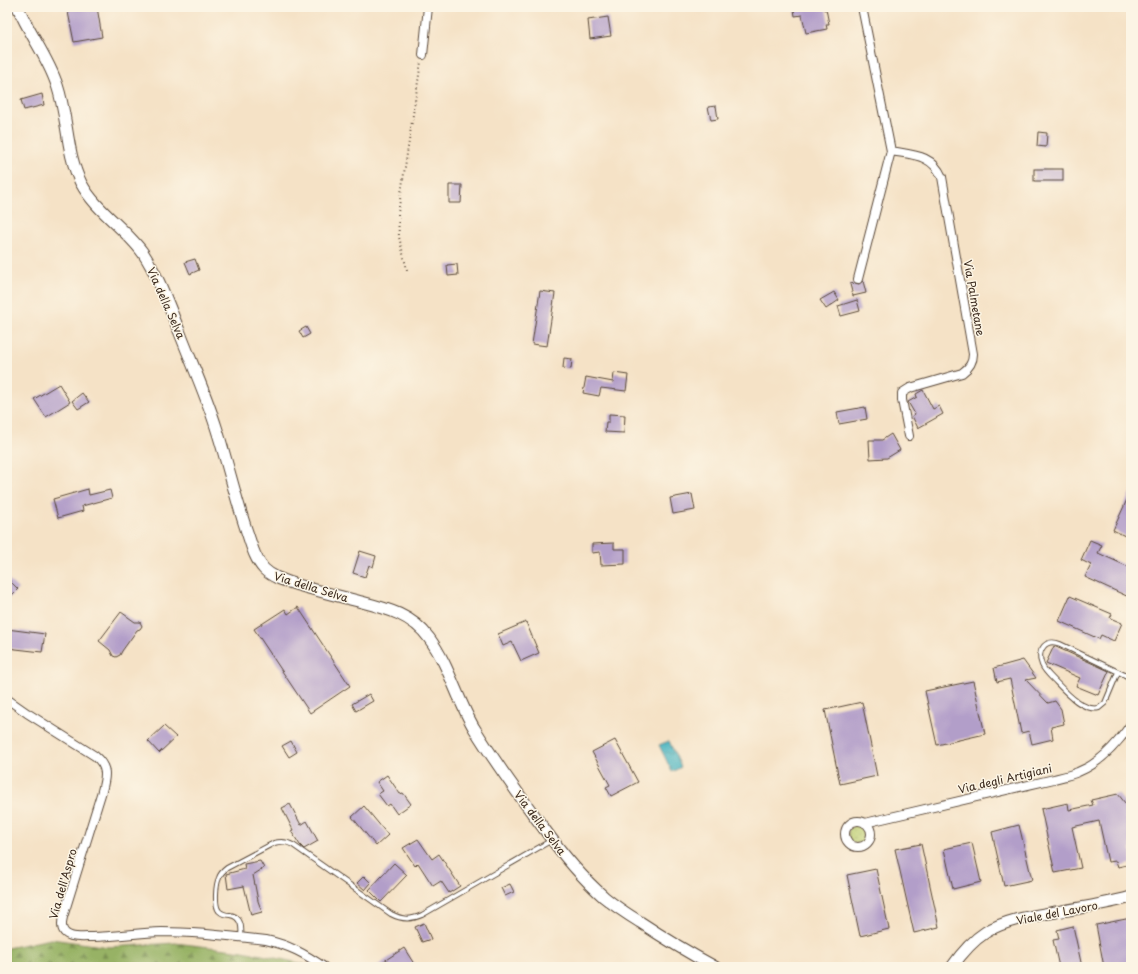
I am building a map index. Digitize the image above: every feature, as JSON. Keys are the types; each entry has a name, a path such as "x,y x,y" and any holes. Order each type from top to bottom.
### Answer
{"street":[{"name":"Via della Selva","path":"18,7 27,28 46,59 57,85 64,109 73,159 82,185 97,205 136,244 149,264 159,284 214,420 242,518 254,552 260,564 269,573 280,579 395,612 409,619 419,627 429,638 443,662 474,727 512,786 552,840 579,872 609,901 672,943 715,967"},
{"path":"422,55 428,7"},
{"path":"858,279 891,151 862,7"},
{"name":"Via Palmetane","path":"891,151 925,158 931,162 942,177 973,354 971,364 962,372 910,388 902,393 909,436"},
{"name":"Via dell'Aspro","path":"7,699 26,713 95,756 105,769 106,777 63,917 63,931 70,936 78,937 165,932 266,940 286,945 304,954 324,967"},
{"name":"Via degli Artigiani","path":"864,823 1047,781 1079,772 1091,766 1106,754 1131,724"},
{"name":"Viale del Lavoro","path":"952,967 972,943 994,928 1033,916 1131,897"}],"lane":[{"path":"1118,672 1107,699 1102,706 1095,709 1090,708 1082,705 1069,695 1046,671 1042,664 1040,654 1043,647 1049,642 1057,643 1131,678"},
{"path":"241,937 242,929 239,921 234,916 224,914 217,907 216,901 219,878 223,871 227,868 274,844 286,842 293,845 391,914 406,919 415,918 422,915 552,840"}],"path":[{"path":"407,270 399,237 398,213 422,55"}],"green space":[{"path":"858,824 865,827 868,834 865,841 858,844 851,841 848,834 851,827"},
{"path":"51,939 109,947 175,943 243,951 304,964 308,967 7,967 7,948"}],"water":[{"path":"669,741 681,767 672,772 659,745"}],"building":[{"path":"67,7 97,7 102,37 74,42"},
{"path":"801,7 824,7 824,10 826,9 829,24 826,24 827,29 806,33 802,15 795,16 794,9"},
{"path":"608,17 611,36 590,39 588,20"},
{"path":"42,94 44,105 24,110 21,100"},
{"path":"716,106 718,119 711,120 708,107"},
{"path":"1038,132 1047,133 1046,147 1037,146"},
{"path":"1034,169 1063,169 1063,181 1034,181"},
{"path":"449,185 462,185 461,203 449,203"},
{"path":"195,259 199,270 190,274 185,262"},
{"path":"457,264 458,275 448,276 447,265"},
{"path":"863,281 866,293 853,296 850,284 859,284"},
{"path":"540,291 555,293 547,346 532,344"},
{"path":"834,292 839,300 826,309 820,300"},
{"path":"857,300 860,311 841,316 838,306"},
{"path":"306,327 310,334 303,338 299,331"},
{"path":"564,358 572,359 571,369 563,368"},
{"path":"614,373 628,375 626,391 601,388 599,396 583,393 586,377 613,382"},
{"path":"59,384 70,402 46,417 34,399"},
{"path":"923,390 933,409 939,406 943,414 918,428 912,416 915,414 908,402 917,397 916,394"},
{"path":"82,393 89,402 78,409 72,401"},
{"path":"865,407 867,419 839,424 837,412"},
{"path":"609,414 625,415 624,433 605,432 606,422 609,422"},
{"path":"891,434 900,450 887,458 870,459 869,440 882,440"},
{"path":"88,489 89,495 110,490 112,498 82,506 83,511 58,518 53,499"},
{"path":"1131,491 1131,539 1113,530"},
{"path":"692,494 695,510 673,514 670,498"},
{"path":"1090,540 1102,545 1098,553 1131,568 1131,598 1085,577 1091,565 1081,560"},
{"path":"614,543 614,549 625,549 625,564 601,565 600,552 592,553 592,544"},
{"path":"360,551 376,556 373,567 369,565 365,577 353,573"},
{"path":"7,578 18,589 7,600"},
{"path":"1070,596 1112,614 1110,618 1122,623 1114,641 1101,635 1099,639 1059,621"},
{"path":"298,607 350,686 310,713 254,629 285,609 288,614"},
{"path":"121,612 135,622 140,622 142,626 137,630 120,655 116,657 113,656 110,650 99,641"},
{"path":"526,622 539,653 521,661 512,642 503,646 498,634"},
{"path":"7,629 45,634 42,652 7,648"},
{"path":"1054,646 1109,671 1098,695 1076,686 1080,678 1046,663"},
{"path":"1023,660 1036,678 1026,680 1048,703 1055,701 1061,709 1064,724 1051,727 1053,739 1032,744 1029,731 1021,733 1010,679 997,682 994,668"},
{"path":"973,681 985,734 937,745 925,691"},
{"path":"369,694 373,701 356,711 352,704"},
{"path":"862,702 877,776 840,784 825,710"},
{"path":"164,726 176,737 159,753 148,741"},
{"path":"615,740 638,782 611,796 606,787 610,785 592,752"},
{"path":"291,741 297,752 289,757 282,746"},
{"path":"387,775 400,794 403,793 411,804 397,814 390,804 387,806 378,794 383,791 377,782"},
{"path":"1118,794 1129,808 1131,815 1131,864 1118,867 1116,861 1108,862 1099,821 1072,827 1081,868 1055,873 1041,809 1068,803 1069,810 1093,805 1091,800"},
{"path":"290,804 301,825 307,821 318,841 304,849 291,831 293,830 282,808"},
{"path":"364,806 388,835 376,846 352,817"},
{"path":"1019,825 1032,880 1004,886 992,832"},
{"path":"418,839 432,859 439,854 460,886 449,893 441,881 433,886 418,863 415,866 403,848"},
{"path":"972,843 981,882 953,889 944,849"},
{"path":"921,844 939,927 914,933 895,849"},
{"path":"260,861 264,868 253,875 258,901 262,912 251,915 244,886 228,889 226,874 245,869 244,864"},
{"path":"394,863 407,875 381,902 369,890"},
{"path":"876,869 889,929 860,936 847,875"},
{"path":"364,876 371,883 365,890 357,883"},
{"path":"510,884 514,892 505,896 501,888"},
{"path":"1131,918 1131,967 1104,967 1096,925"},
{"path":"424,923 431,939 422,942 415,927"},
{"path":"1073,926 1082,967 1059,967 1053,940 1059,939 1057,930"},
{"path":"404,948 416,967 375,967"}]}
